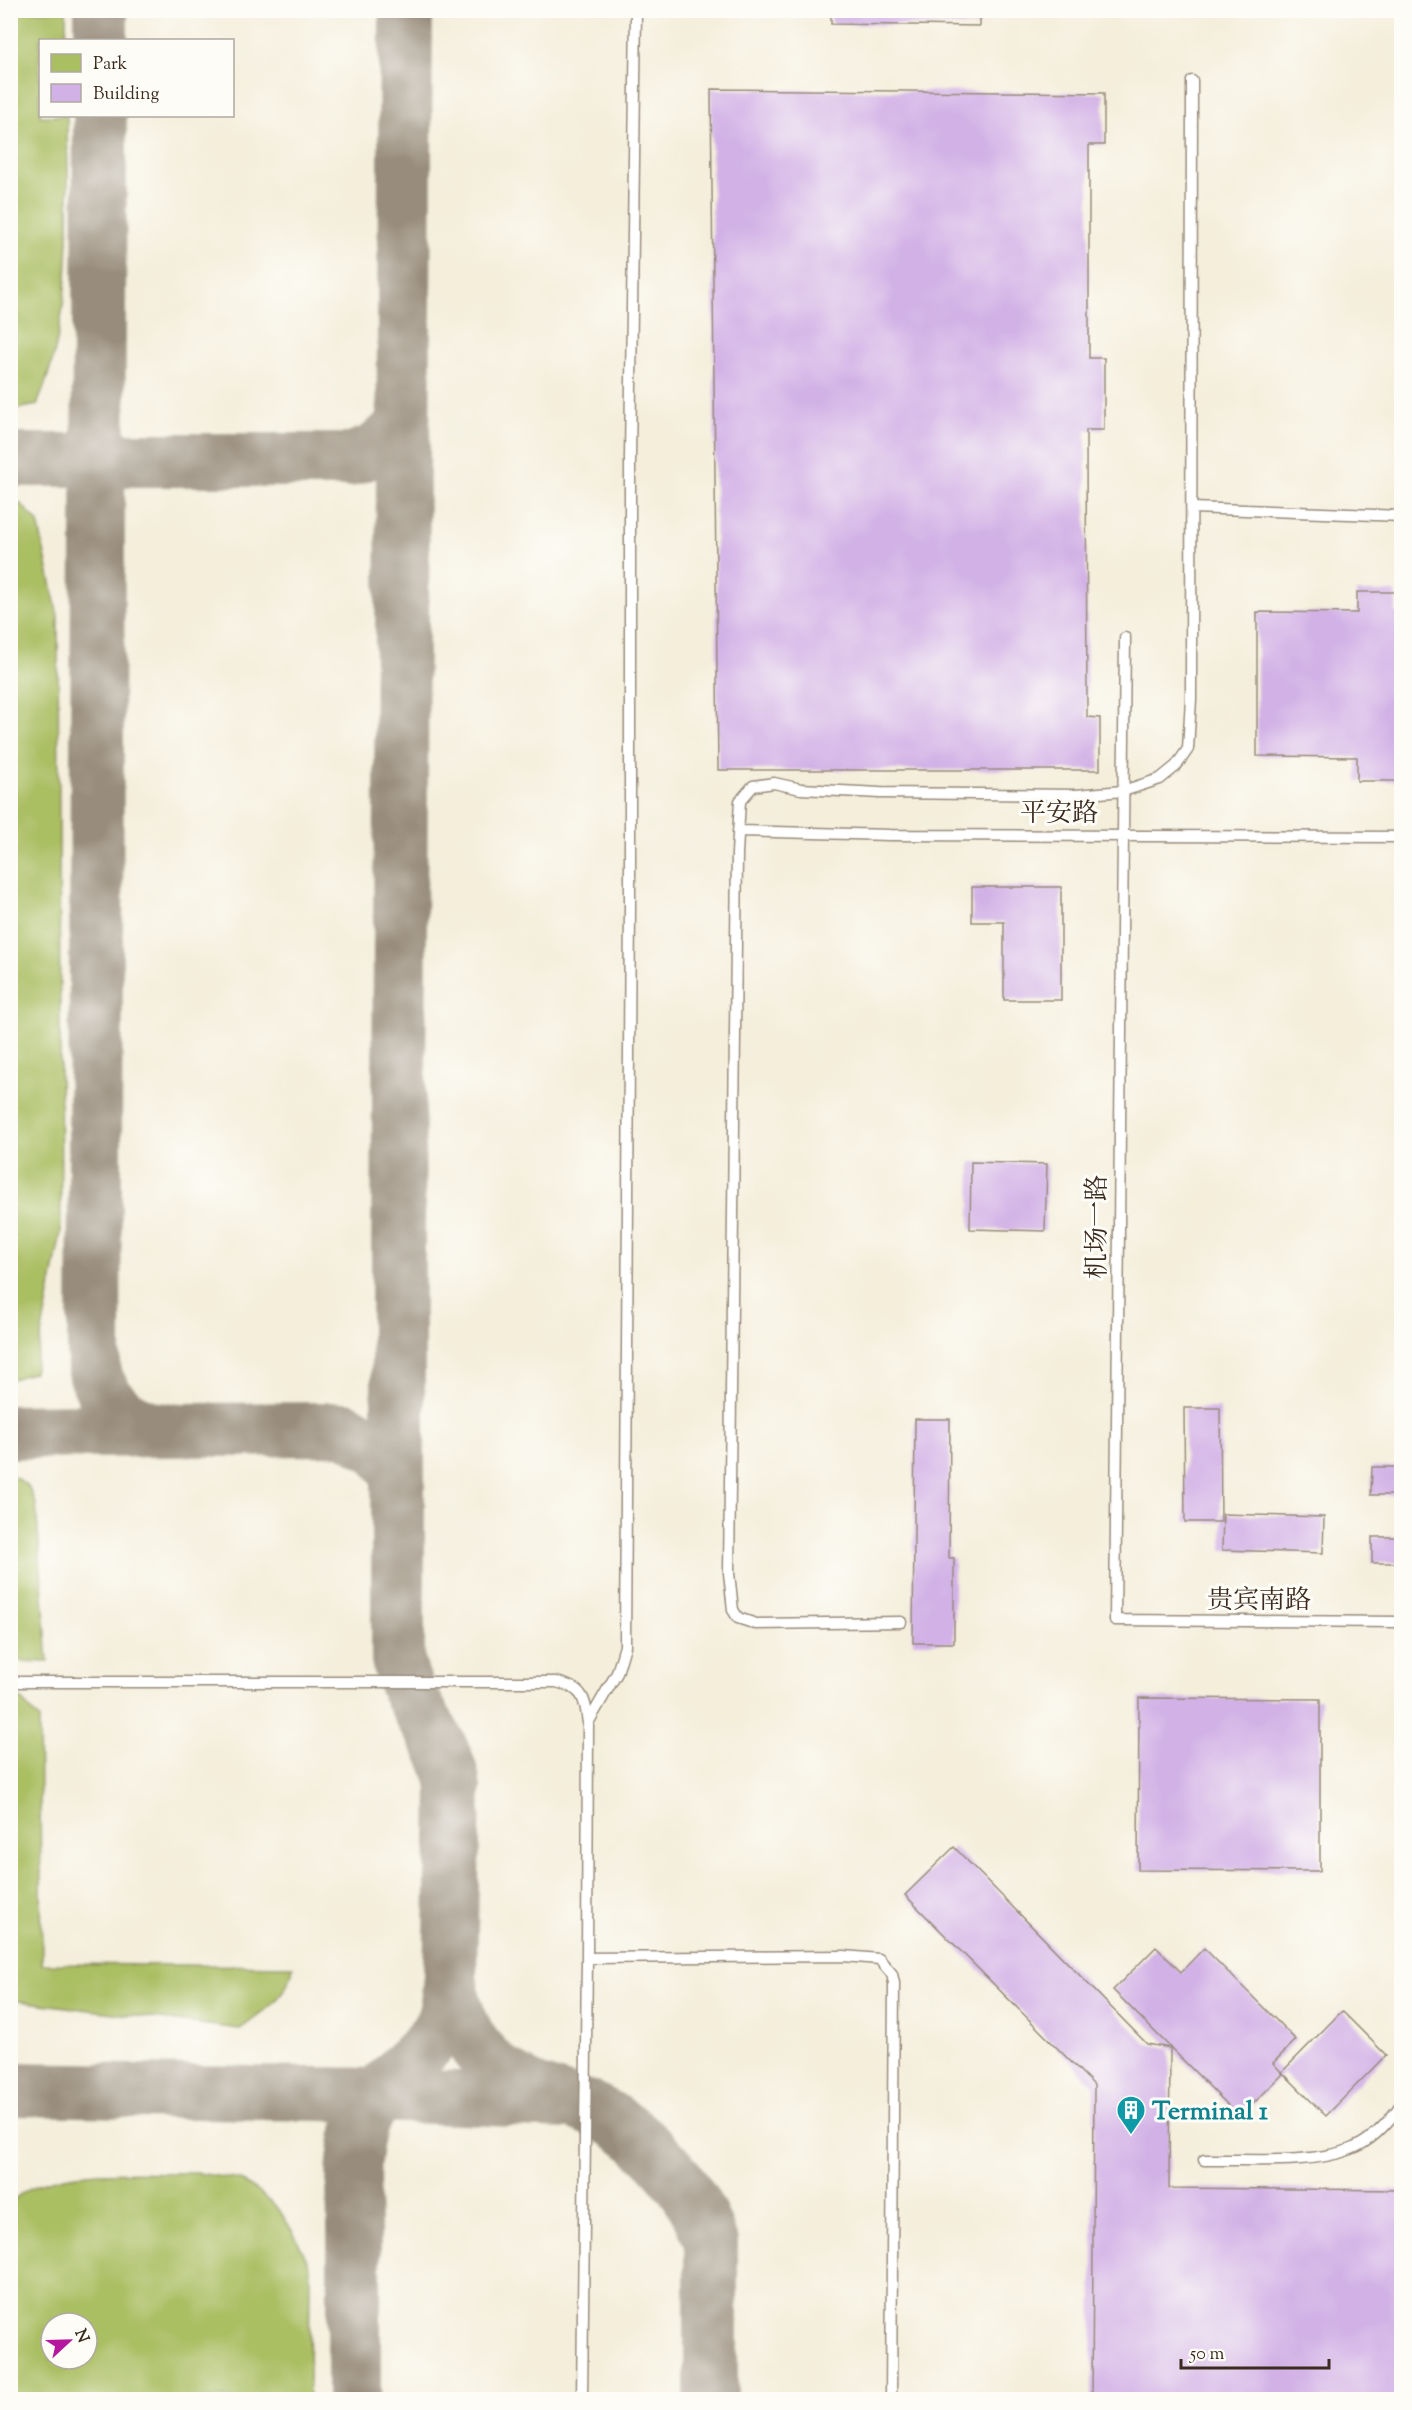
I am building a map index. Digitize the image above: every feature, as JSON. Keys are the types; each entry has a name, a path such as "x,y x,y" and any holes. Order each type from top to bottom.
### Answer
{"lane":[{"path":"588,1723 617,1673 625,1646 630,916 630,459 636,10"},
{"path":"901,1622 756,1624 743,1621 733,1610 729,1573 737,853 740,801 747,790 759,784 880,793 1076,795 1123,791 1160,779 1176,766 1188,749 1191,699 1192,81"},
{"path":"1192,508 1401,516"},
{"name":"机场一路","path":"1115,1620 1121,834 1125,638"},
{"name":"平安路","path":"738,831 890,835 1121,834 1401,837"},
{"name":"贵宾南路","path":"1115,1620 1401,1622"},
{"path":"10,1682 556,1682 571,1685 580,1691 586,1705 588,1723 582,2400"},
{"path":"587,1958 867,1956 879,1959 887,1966 894,1983 891,2400"},
{"path":"1204,2160 1293,2158 1343,2152 1359,2145 1375,2133 1401,2103"}],"green space":[{"path":"10,11 66,11 66,39 39,39 39,117 67,117 68,226 64,299 50,370 37,405 11,410"},
{"path":"10,504 21,504 38,522 58,616 61,1233 34,1372 10,1380"},
{"path":"10,1474 28,1486 36,1504 48,1662 11,1661"},
{"path":"11,1693 16,1694 39,1719 42,1964 293,1966 287,1986 266,2010 240,2029 11,2000"},
{"path":"98,2173 198,2173 240,2180 263,2195 280,2211 296,2237 310,2267 309,2399 11,2399 11,2203 27,2190 48,2181"}],"building":[{"path":"831,10 980,10 980,26 831,24"},
{"path":"711,89 1104,93 1104,145 1089,145 1089,358 1104,358 1104,430 1086,430 1087,717 1100,718 1100,770 718,770"},
{"path":"1357,592 1396,592 1396,613 1402,613 1402,781 1357,781 1357,757 1257,756 1257,612 1357,613"},
{"path":"972,887 1061,887 1061,1000 1004,1000 1004,922 972,922"},
{"path":"971,1162 1047,1164 1045,1231 970,1229"},
{"path":"1184,1408 1220,1408 1221,1522 1185,1522"},
{"path":"915,1419 950,1419 949,1558 954,1558 954,1643 913,1643"},
{"path":"1372,1467 1402,1467 1402,1495 1371,1495"},
{"path":"1223,1514 1324,1517 1323,1553 1222,1550"},
{"path":"1372,1537 1402,1537 1402,1563 1372,1563"},
{"path":"1139,1698 1320,1699 1320,1871 1138,1870"},
{"name":"Terminal 1","path":"954,1847 1147,2044 1170,2048 1169,2188 1402,2190 1402,2400 1092,2400 1094,2085 905,1895"},
{"path":"1156,1947 1181,1972 1204,1948 1296,2040 1273,2063 1283,2074 1240,2117 1113,1990"},
{"path":"1342,2011 1386,2055 1326,2116 1282,2072"}],"taxiway":[{"path":"101,10 101,39"},
{"path":"354,2400 353,2175 356,2147 363,2121 371,2106 391,2080 425,2047 442,2022 448,2000 450,1977 454,1789 444,1755 409,1693 398,1659 398,1246 406,10"},
{"path":"100,117 94,1369 98,1381 111,1402 119,1411 140,1424 165,1430 345,1429 377,1448 397,1471"},
{"path":"10,460 349,460 376,450 402,427"},
{"path":"10,1432 159,1430"},
{"path":"450,1977 459,2018 478,2050 491,2064 524,2085 544,2094 590,2108 615,2121 650,2149 681,2184 693,2203 704,2223 711,2243 711,2400"},
{"path":"10,2089 376,2095 570,2102"}],"place":[{"name":"Terminal 1","path":"1131,2136"}]}
